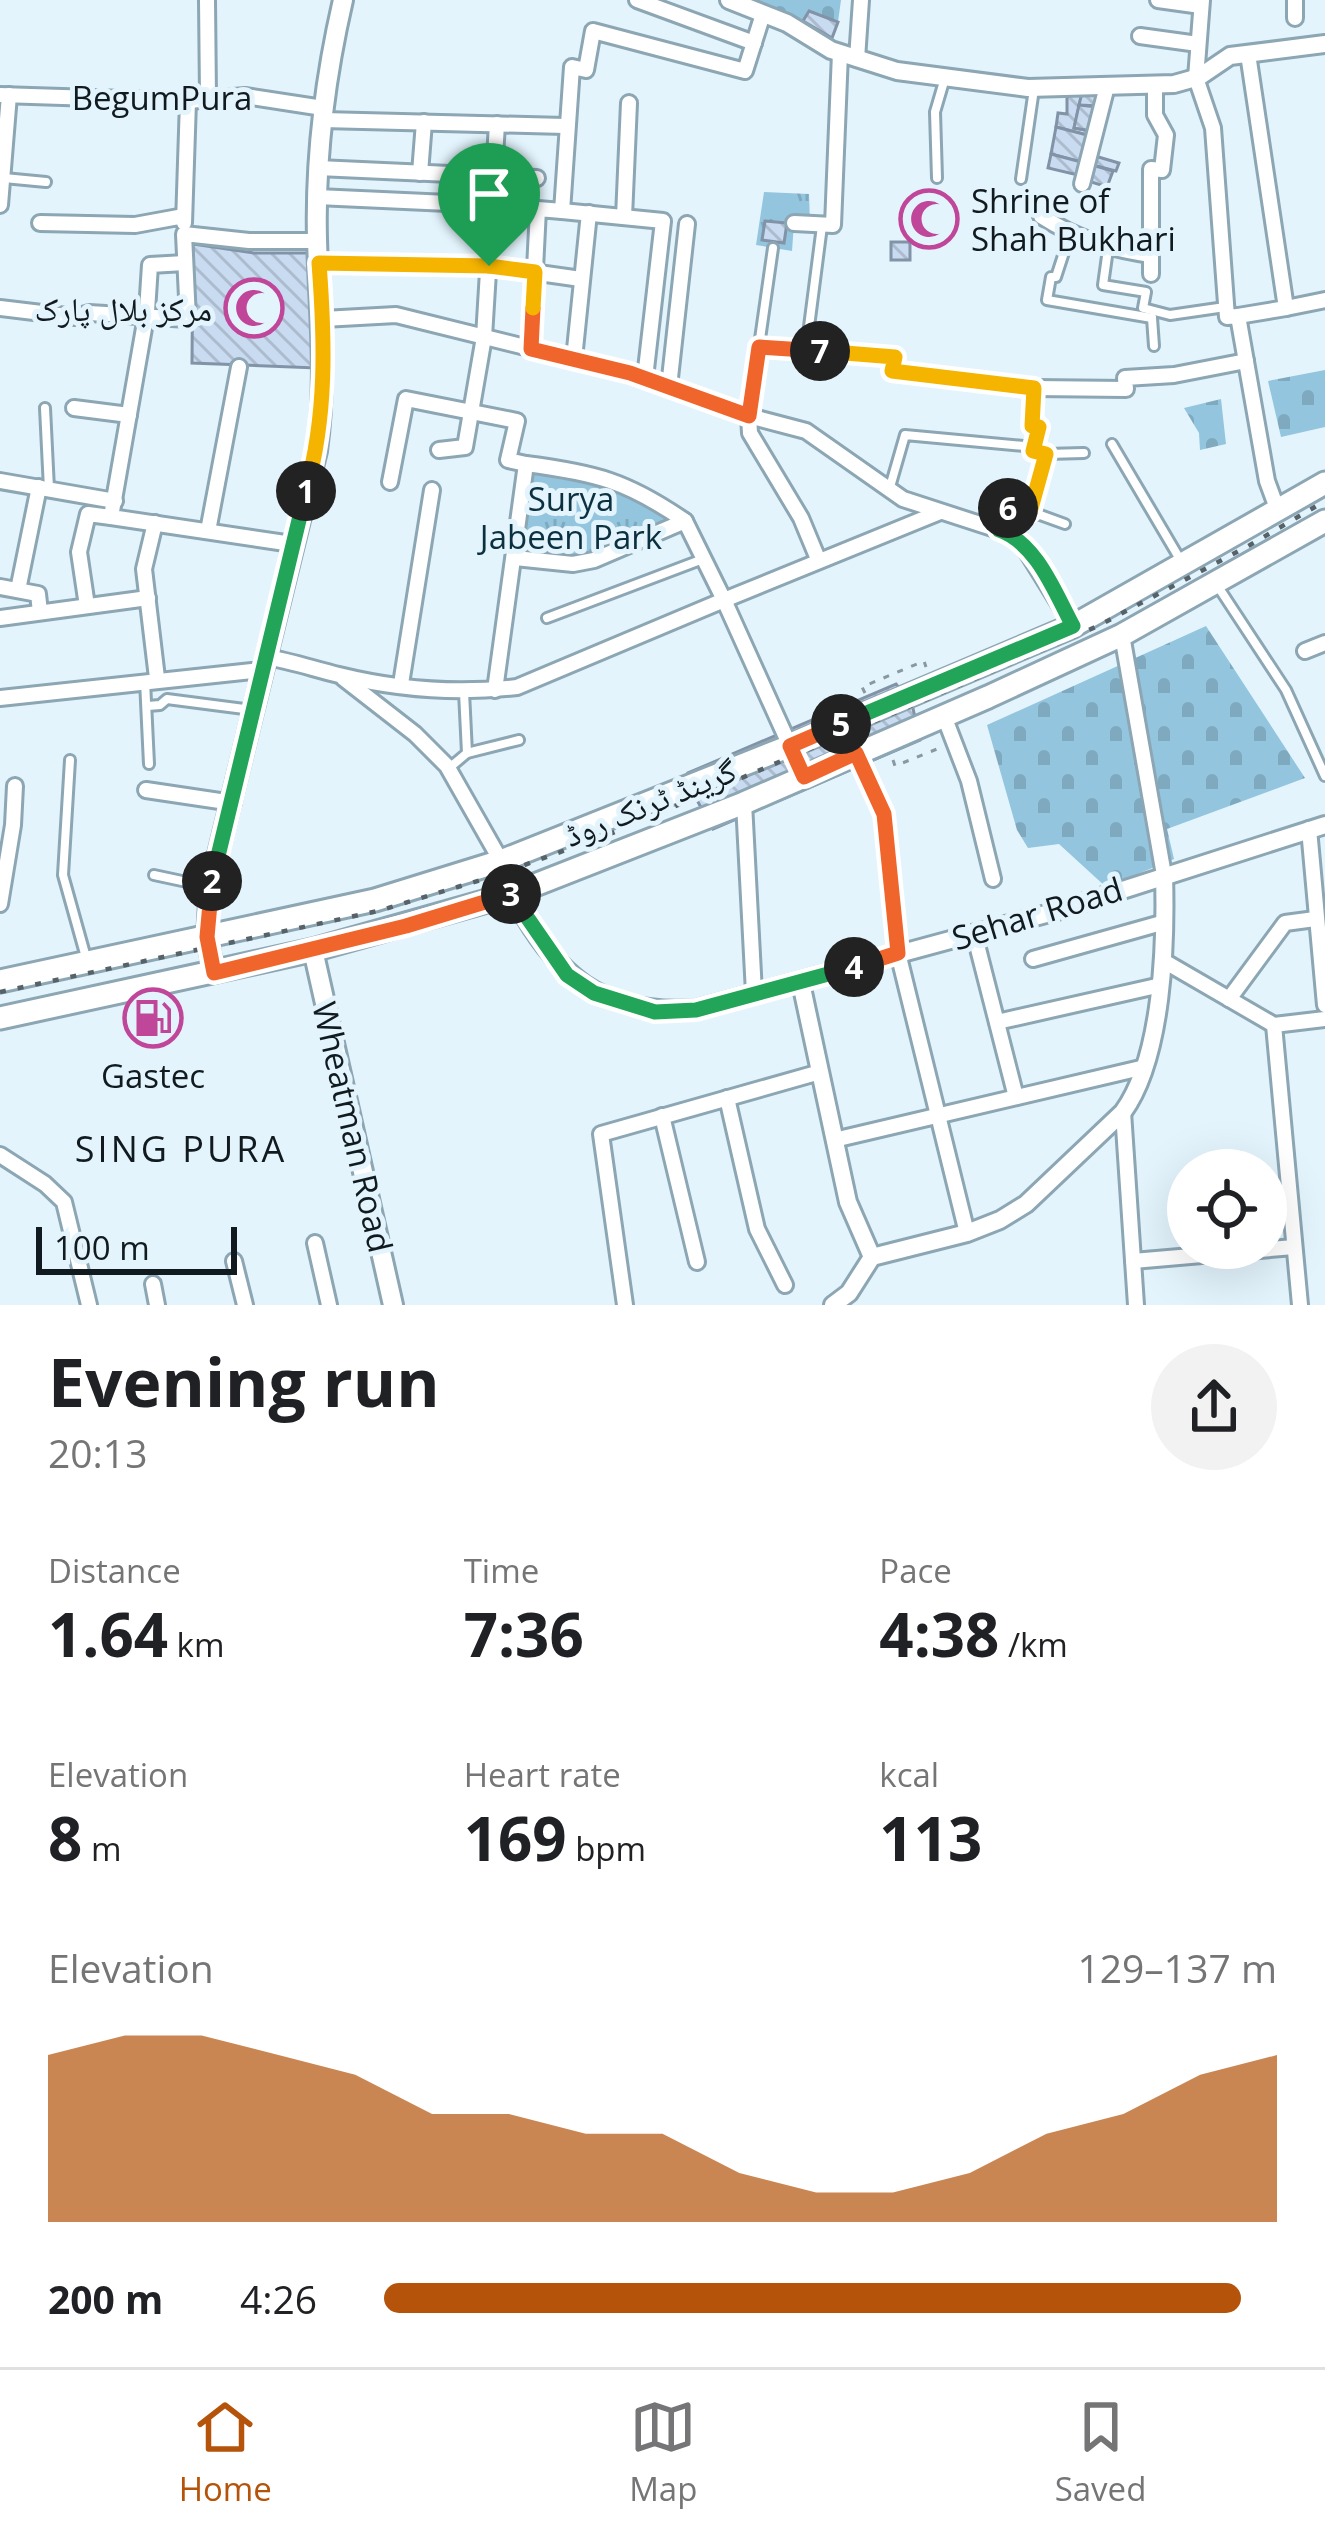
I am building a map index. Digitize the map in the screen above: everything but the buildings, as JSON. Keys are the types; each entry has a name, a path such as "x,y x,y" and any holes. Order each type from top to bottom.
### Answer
{"main road":[{"path":"214,973 207,937 210,887 317,451 323,319 318,168 343,0"},
{"name":"گرینڈ ٹرنک روڈ","path":"0,981 375,900 501,861 1073,626 1325,483"},
{"name":"گرینڈ ٹرنک روڈ","path":"0,1018 313,950 512,894 744,803 1122,635 1325,521"},
{"name":"Wheatman Road","path":"313,950 393,1305"}],"street":[{"path":"207,0 208,97"},
{"path":"637,0 754,43"},
{"path":"729,0 849,56 897,71 1034,88 1155,85 1196,78 1230,56 1325,44"},
{"path":"794,223 833,225 849,56 861,0"},
{"path":"1158,0 1201,3 1196,78 1213,128 1232,312 1246,361 1267,481 1278,511"},
{"path":"1294,0 1295,18"},
{"path":"562,212 572,67 586,70 593,31 745,71 763,14"},
{"path":"1140,36 1198,44"},
{"path":"1248,54 1286,308"},
{"path":"1151,274 1151,169 1162,170 1166,135 1155,116 1155,85"},
{"path":"1082,184 1107,86"},
{"path":"0,205 4,95"},
{"name":"BegumPura","path":"4,95 188,101 271,97 323,114 565,126"},
{"path":"0,308 75,317 89,313 188,320 184,216 188,101"},
{"path":"624,217 629,103"},
{"path":"421,173 424,122"},
{"path":"439,450 465,447 484,338 497,124"},
{"path":"318,168 537,178"},
{"path":"317,197 492,205"},
{"path":"531,349 538,209 663,221 646,378"},
{"path":"574,359 590,213"},
{"path":"40,223 135,225 184,216"},
{"path":"1041,216 1108,249 1151,255"},
{"path":"669,387 687,224"},
{"path":"184,234 317,241"},
{"path":"113,509 146,318 150,265 184,263"},
{"path":"319,263 489,266 581,279"},
{"path":"1232,312 1325,300"},
{"path":"323,319 396,315 646,378 749,416 806,430 889,492 1017,536 1073,626"},
{"path":"1034,388 1126,389 1125,378 1174,375 1246,361"},
{"path":"208,531 239,368"},
{"path":"390,482 406,399 517,421 508,460 590,472 643,492 685,521 804,777"},
{"path":"74,408 129,415"},
{"path":"749,416 750,434 800,518 818,559"},
{"path":"495,690 526,464"},
{"path":"0,481 44,488 155,524 292,544"},
{"path":"18,590 44,488"},
{"path":"401,684 432,490"},
{"path":"87,606 79,552 88,514 113,509"},
{"path":"0,698 300,662 339,675 464,692 517,687 940,512"},
{"path":"515,558 573,564 594,560 685,521"},
{"path":"151,679 144,569 155,524"},
{"path":"0,587 38,594 40,612"},
{"path":"0,618 148,598"},
{"path":"833,1305 849,1292 872,1256 967,1233 1026,1204 1134,1096 1145,1067 1161,985 1164,874 1122,635"},
{"path":"1305,651 1325,643"},
{"path":"339,675 415,734 448,769 501,861"},
{"path":"944,716 969,781 993,879"},
{"path":"856,753 884,814 898,953 967,1233"},
{"path":"0,904 15,785"},
{"path":"146,790 233,803"},
{"path":"744,803 754,993"},
{"path":"1317,827 1315,919 1325,1005"},
{"name":"Sehar Road","path":"512,894 567,975 594,993 655,1012 696,1010 974,933 1317,827"},
{"path":"1229,1000 1285,923 1315,919"},
{"path":"1033,958 1165,922"},
{"path":"974,933 1016,1096"},
{"path":"1162,960 1274,1024 1325,1019"},
{"path":"801,983 848,1202 872,1256"},
{"path":"997,1022 1161,985"},
{"path":"1274,1024 1300,1305"},
{"path":"834,1140 1145,1067"},
{"path":"625,1305 601,1134 820,1072"},
{"path":"727,1098 757,1229 784,1285"},
{"path":"1123,1112 1136,1305"},
{"path":"662,1116 697,1262"},
{"path":"0,1155 64,1202 89,1305"},
{"path":"315,1243 329,1305"},
{"path":"1133,1261 1294,1247"},
{"path":"233,1261 244,1305"},
{"path":"153,1284 157,1305"}],"lane":[{"path":"938,178 935,112 945,77"},
{"path":"1021,178 1034,88"},
{"path":"2,178 46,182"},
{"path":"806,350 822,224"},
{"path":"1070,234 1056,278 1051,277 1047,300 1151,314 1232,312"},
{"path":"749,416 773,248"},
{"path":"1108,249 1103,285 1146,292 1143,308 1151,314 1154,346"},
{"path":"759,347 895,357 892,371 1034,388 1032,426 1039,427 1033,451 1084,452"},
{"path":"44,488 45,408"},
{"path":"889,492 905,435 1035,447"},
{"path":"1112,444 1182,563"},
{"path":"1030,512 1046,454"},
{"path":"999,530 1010,505 1065,524"},
{"path":"547,618 705,558"},
{"path":"1216,584 1286,690 1325,776"},
{"path":"149,764 151,679"},
{"path":"464,692 467,753"},
{"path":"148,706 166,699 255,710"},
{"path":"448,769 467,753 519,740"},
{"path":"70,760 64,875 88,962"},
{"path":"154,875 210,887"}],"path":[{"path":"866,697 862,687 912,666"},
{"path":"890,753 895,766 946,746"}],"green space":[{"path":"750,0 841,0 838,22 809,11 803,21"},
{"path":"764,192 809,194 810,223 794,223 792,251 756,245"},
{"path":"1325,370 1325,427 1281,437 1268,381"},
{"path":"1221,399 1226,444 1200,450 1199,433 1184,408"},
{"name":"Surya Jabeen Park","path":"526,464 590,472 685,521 594,560 515,558"},
{"path":"1206,626 1305,778 1167,829 1174,859 1106,887 1059,844 1028,848 1017,830 987,725"}],"railway":[{"path":"0,992 378,911 610,834 1098,626 1325,501"}],"place":[{"name":"Shrine of Shah Bukhari","path":"929,219"},
{"name":"مرکز بلال پارک","path":"254,308"},
{"name":"Gastec","path":"153,1018"}],"district":[{"name":"SING PURA","path":"181,1148"}],"route":[{"path":"319,263 489,266 535,272 531,349 630,373 749,416 759,347 895,357 892,371 1034,388 1032,426 1039,427 1033,451 1046,454 1030,512 1010,505 999,530 1017,536 1029,550 1073,626 790,746 804,777 856,753 884,814 898,953 696,1010 655,1012 594,993 567,975 512,894 406,926 214,973 207,937 210,887 317,451 325,393 319,263"}]}
